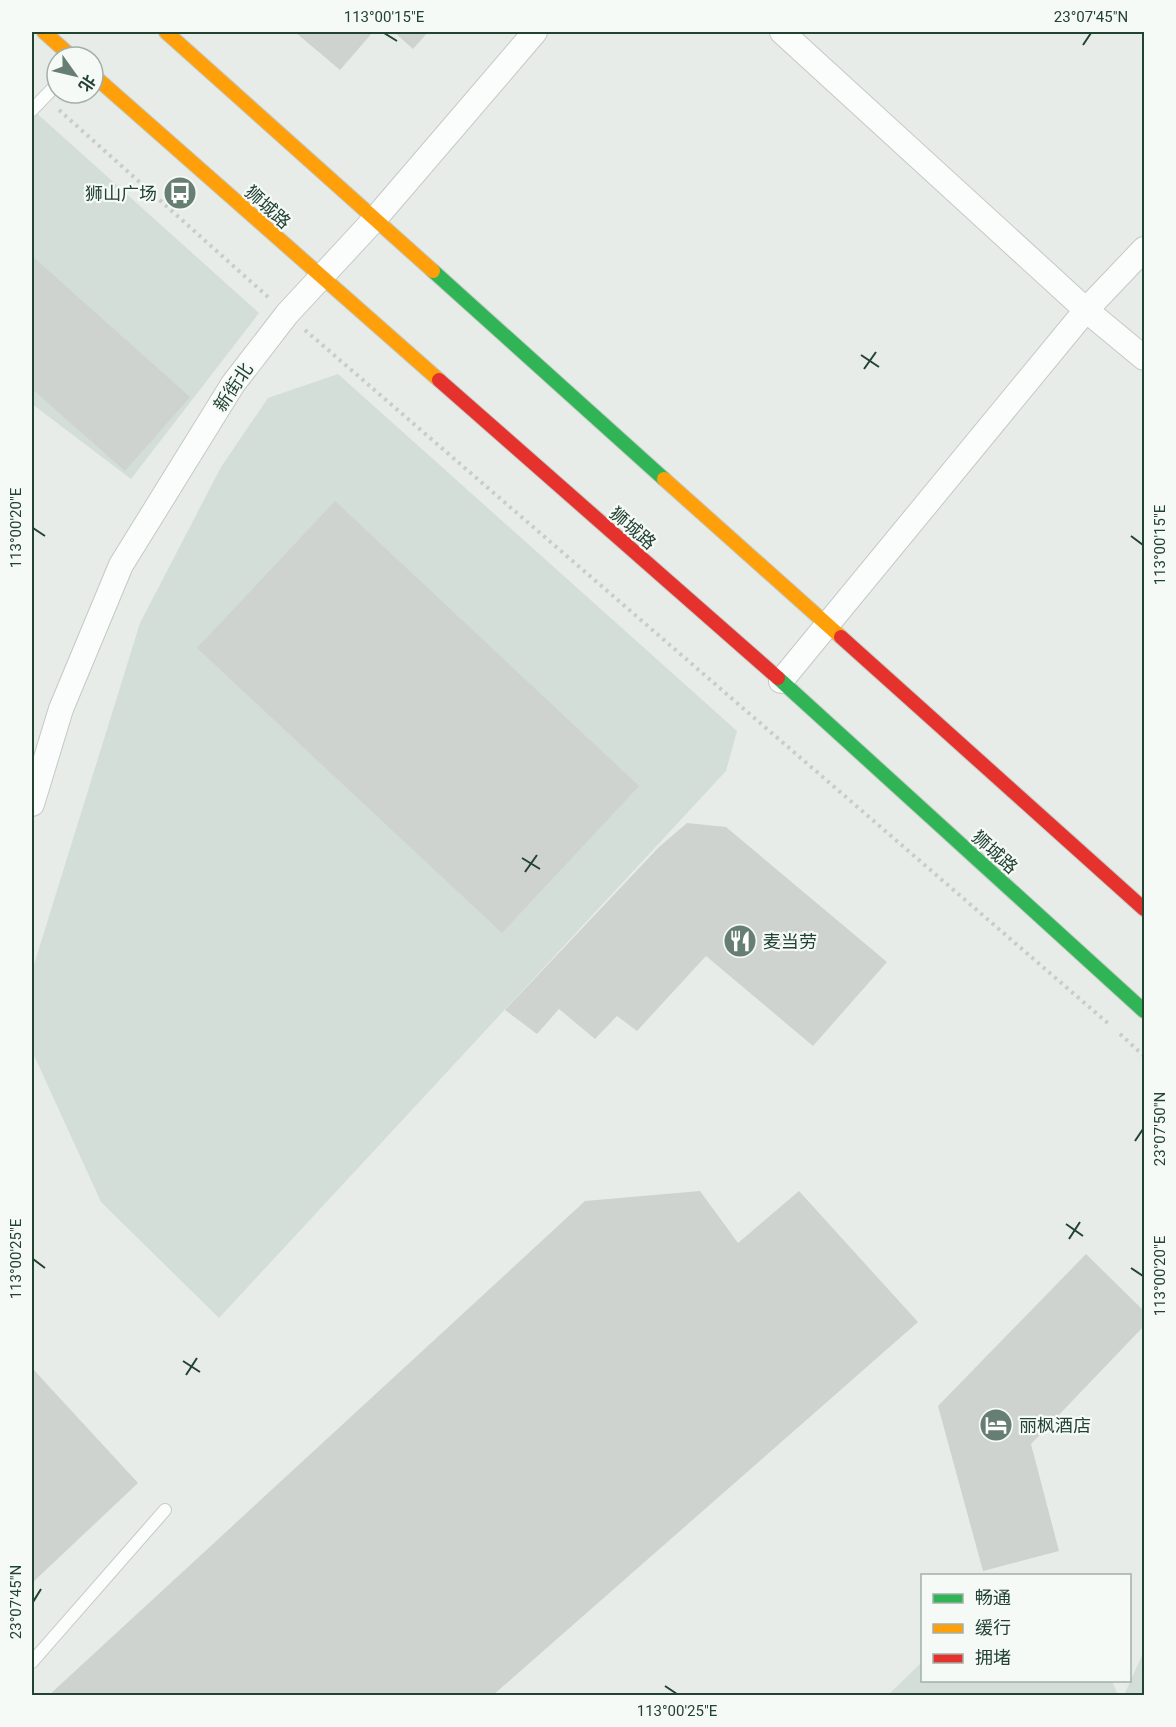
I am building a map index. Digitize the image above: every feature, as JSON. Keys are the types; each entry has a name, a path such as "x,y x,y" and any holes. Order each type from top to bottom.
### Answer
{"street":[{"path":"44,32 59,45"},
{"path":"166,32 1144,909"},
{"name":"新街北","path":"32,804 61,709 121,565 233,384 287,314 374,220 535,32"},
{"path":"782,32 1086,310 1144,358"},
{"name":"狮城路","path":"105,86 321,279 781,681 1144,1011"},
{"path":"781,681 1086,310 1144,249"}],"lane":[{"path":"32,110 44,97"},
{"path":"32,1662 165,1510"}],"path":[{"path":"44,97 287,314 1144,1056"}],"shaded area":[{"name":"狮山广场","path":"32,109 259,313 131,479 32,404"},
{"path":"338,374 737,731 726,771 219,1318 101,1202 32,1051 32,971 140,623 221,467 268,398"},
{"path":"1144,1651 1144,1695 1124,1695"},
{"path":"921,1663 921,1682 1112,1682 1118,1695 888,1695"}],"building":[{"path":"295,32 373,32 340,70"},
{"path":"394,32 428,32 413,49"},
{"path":"32,256 190,397 125,471 32,389"},
{"path":"335,501 639,786 502,933 197,648"},
{"path":"687,823 726,827 887,962 813,1046 706,956 637,1031 617,1016 595,1039 559,1009 537,1034 505,1010 659,847"},
{"path":"700,1191 738,1243 799,1191 918,1322 492,1696 48,1696 585,1201"},
{"name":"丽枫酒店","path":"1086,1254 1144,1311 1144,1326 1031,1444 1059,1551 983,1571 938,1406"},
{"path":"32,1368 138,1483 32,1583"}],"traffic: fast":[{"path":"433,271 664,479"},
{"path":"778,678 1144,1011"}],"traffic: slow":[{"path":"44,32 59,45"},
{"path":"166,32 433,271"},
{"path":"105,86 439,380"},
{"path":"664,479 841,637"}],"traffic: jam":[{"path":"439,380 778,678"},
{"path":"841,637 1144,909"}],"place":[{"name":"狮山广场","path":"180,193"},
{"name":"麦当劳","path":"740,941"},
{"name":"丽枫酒店","path":"996,1425"}]}
